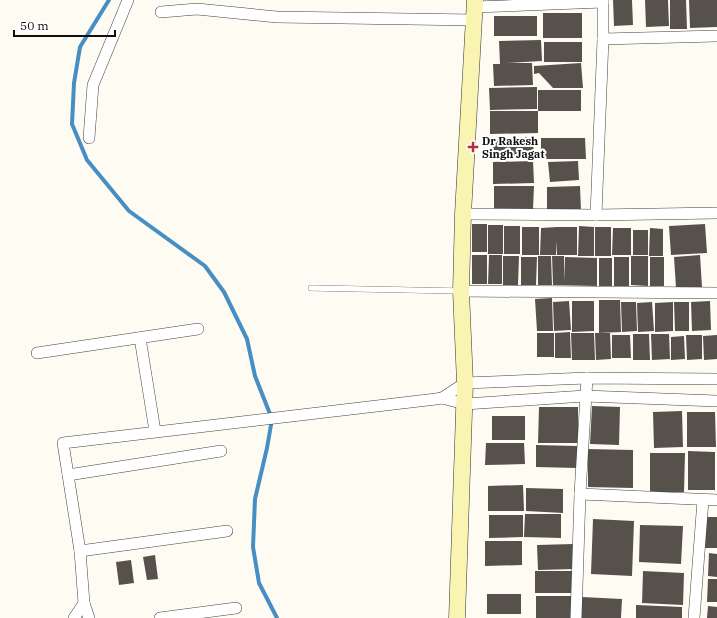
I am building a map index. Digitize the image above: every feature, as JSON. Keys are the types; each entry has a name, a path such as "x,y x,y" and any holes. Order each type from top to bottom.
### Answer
{"street":[{"path":"89,138 93,85 128,0"},
{"path":"161,12 197,9 277,17 474,9 531,3 603,1 603,39 596,215"},
{"path":"457,618 465,383 461,291 463,214 474,9"},
{"path":"603,39 717,36"},
{"path":"463,214 596,215 717,213"},
{"path":"461,291 717,293"},
{"path":"37,353 198,329"},
{"path":"140,338 154,431"},
{"path":"576,618 580,494 587,378"},
{"path":"442,398 465,383 587,378 717,379"},
{"path":"89,618 84,603 80,551 63,443 442,398 464,404 585,396 717,401"},
{"path":"68,476 221,451"},
{"path":"580,494 717,500"},
{"path":"694,618 703,500"},
{"path":"80,551 227,531"},
{"path":"74,618 84,603"},
{"path":"160,618 236,608"}],"lane":[{"path":"311,288 461,291"}],"building":[{"path":"613,0 632,0 633,25 614,26"},
{"path":"645,0 668,0 669,26 646,27"},
{"path":"670,0 686,0 687,29 670,29"},
{"path":"689,0 717,0 717,27 690,28"},
{"path":"543,13 582,13 582,38 543,38"},
{"path":"494,16 537,16 537,36 494,36"},
{"path":"541,40 542,61 506,63 532,63 533,85 494,86 493,64 500,64 499,41"},
{"path":"544,42 582,42 582,62 544,62"},
{"path":"581,63 583,88 553,88 539,73 534,74 534,66"},
{"path":"537,87 537,109 490,110 489,88"},
{"path":"538,90 581,90 581,111 538,111"},
{"path":"490,111 538,111 538,133 490,134"},
{"path":"533,137 534,157 494,159 493,139"},
{"path":"541,138 585,138 586,159 541,159"},
{"path":"533,161 534,183 493,184 493,162"},
{"path":"578,161 579,180 550,182 548,162"},
{"path":"494,186 534,186 533,209 494,209"},
{"path":"580,186 581,211 547,211 547,187"},
{"path":"472,224 487,224 487,252 472,252"},
{"path":"705,224 707,253 671,255 669,226"},
{"path":"488,225 503,225 503,254 488,254"},
{"path":"504,226 520,226 520,254 504,254"},
{"path":"579,226 594,227 594,256 578,256"},
{"path":"522,227 539,227 539,255 522,255"},
{"path":"577,227 577,255 557,255 557,241 556,255 540,255 541,228"},
{"path":"595,227 611,227 611,256 595,256"},
{"path":"613,228 631,228 631,255 612,255"},
{"path":"650,228 663,229 663,256 649,256"},
{"path":"633,230 648,230 648,255 633,255"},
{"path":"472,255 487,255 487,284 472,284"},
{"path":"489,255 502,255 502,284 488,284"},
{"path":"700,255 702,287 676,288 674,257"},
{"path":"503,256 519,256 518,285 503,285"},
{"path":"538,256 551,256 552,285 538,285"},
{"path":"552,256 564,256 564,282 565,257 597,258 597,286 553,285"},
{"path":"631,256 648,256 648,286 631,285"},
{"path":"521,257 537,257 536,285 521,285"},
{"path":"614,257 629,257 629,286 614,286"},
{"path":"650,257 664,257 664,286 650,286"},
{"path":"599,258 612,258 612,286 599,286"},
{"path":"552,298 553,331 537,331 535,299"},
{"path":"599,300 620,300 621,332 599,333"},
{"path":"569,301 571,330 554,331 553,302"},
{"path":"572,301 594,301 594,331 572,332"},
{"path":"710,301 711,330 692,331 691,302"},
{"path":"621,302 636,302 637,331 622,332"},
{"path":"652,302 654,331 638,332 637,303"},
{"path":"673,302 673,331 655,332 655,303"},
{"path":"674,302 689,302 689,331 675,331"},
{"path":"570,332 571,358 555,358 555,333"},
{"path":"537,333 554,333 554,357 537,357"},
{"path":"571,333 594,333 595,360 572,360"},
{"path":"595,333 610,333 611,359 596,360"},
{"path":"633,334 649,334 650,360 633,360"},
{"path":"651,334 669,334 670,359 652,360"},
{"path":"612,335 630,335 631,358 612,358"},
{"path":"686,335 702,335 702,359 687,360"},
{"path":"717,335 717,359 704,360 703,336"},
{"path":"684,336 685,359 671,360 671,337"},
{"path":"592,406 620,407 619,445 590,444"},
{"path":"539,407 578,407 578,443 538,443"},
{"path":"682,411 683,447 654,448 653,412"},
{"path":"687,412 715,412 716,447 687,447"},
{"path":"492,416 525,416 525,440 492,440"},
{"path":"486,443 524,443 525,464 485,465"},
{"path":"536,445 577,446 577,468 536,467"},
{"path":"588,449 633,450 633,488 588,487"},
{"path":"688,451 715,452 715,490 688,490"},
{"path":"650,453 685,453 684,492 650,492"},
{"path":"523,485 524,511 488,511 488,486"},
{"path":"526,488 563,489 563,513 526,511"},
{"path":"525,514 561,514 561,538 524,537"},
{"path":"489,515 523,515 523,537 489,538"},
{"path":"703,517 717,517 717,548 702,548"},
{"path":"593,519 634,521 632,576 591,574"},
{"path":"640,525 683,526 681,564 639,562"},
{"path":"485,541 522,541 522,565 485,566"},
{"path":"573,544 574,569 538,570 537,545"},
{"path":"709,553 717,554 717,577 708,576"},
{"path":"155,555 158,579 147,580 143,557"},
{"path":"131,560 134,583 119,585 116,562"},
{"path":"535,571 575,571 574,593 535,593"},
{"path":"643,571 684,573 683,605 642,603"},
{"path":"708,579 717,579 717,602 707,602"},
{"path":"487,594 521,594 521,614 487,614"},
{"path":"536,596 573,596 573,618 536,618"},
{"path":"582,597 622,599 621,618 581,618"},
{"path":"636,605 682,607 682,618 636,618"},
{"path":"708,606 717,607 717,618 707,618"}],"waterway":[{"path":"109,0 80,47 74,83 72,124 87,160 129,211 205,266 224,292 247,339 255,376 272,419 255,499 253,547 259,583 277,618"}],"place":[{"name":"Dr Rakesh Singh Jagat","path":"473,147"}]}
